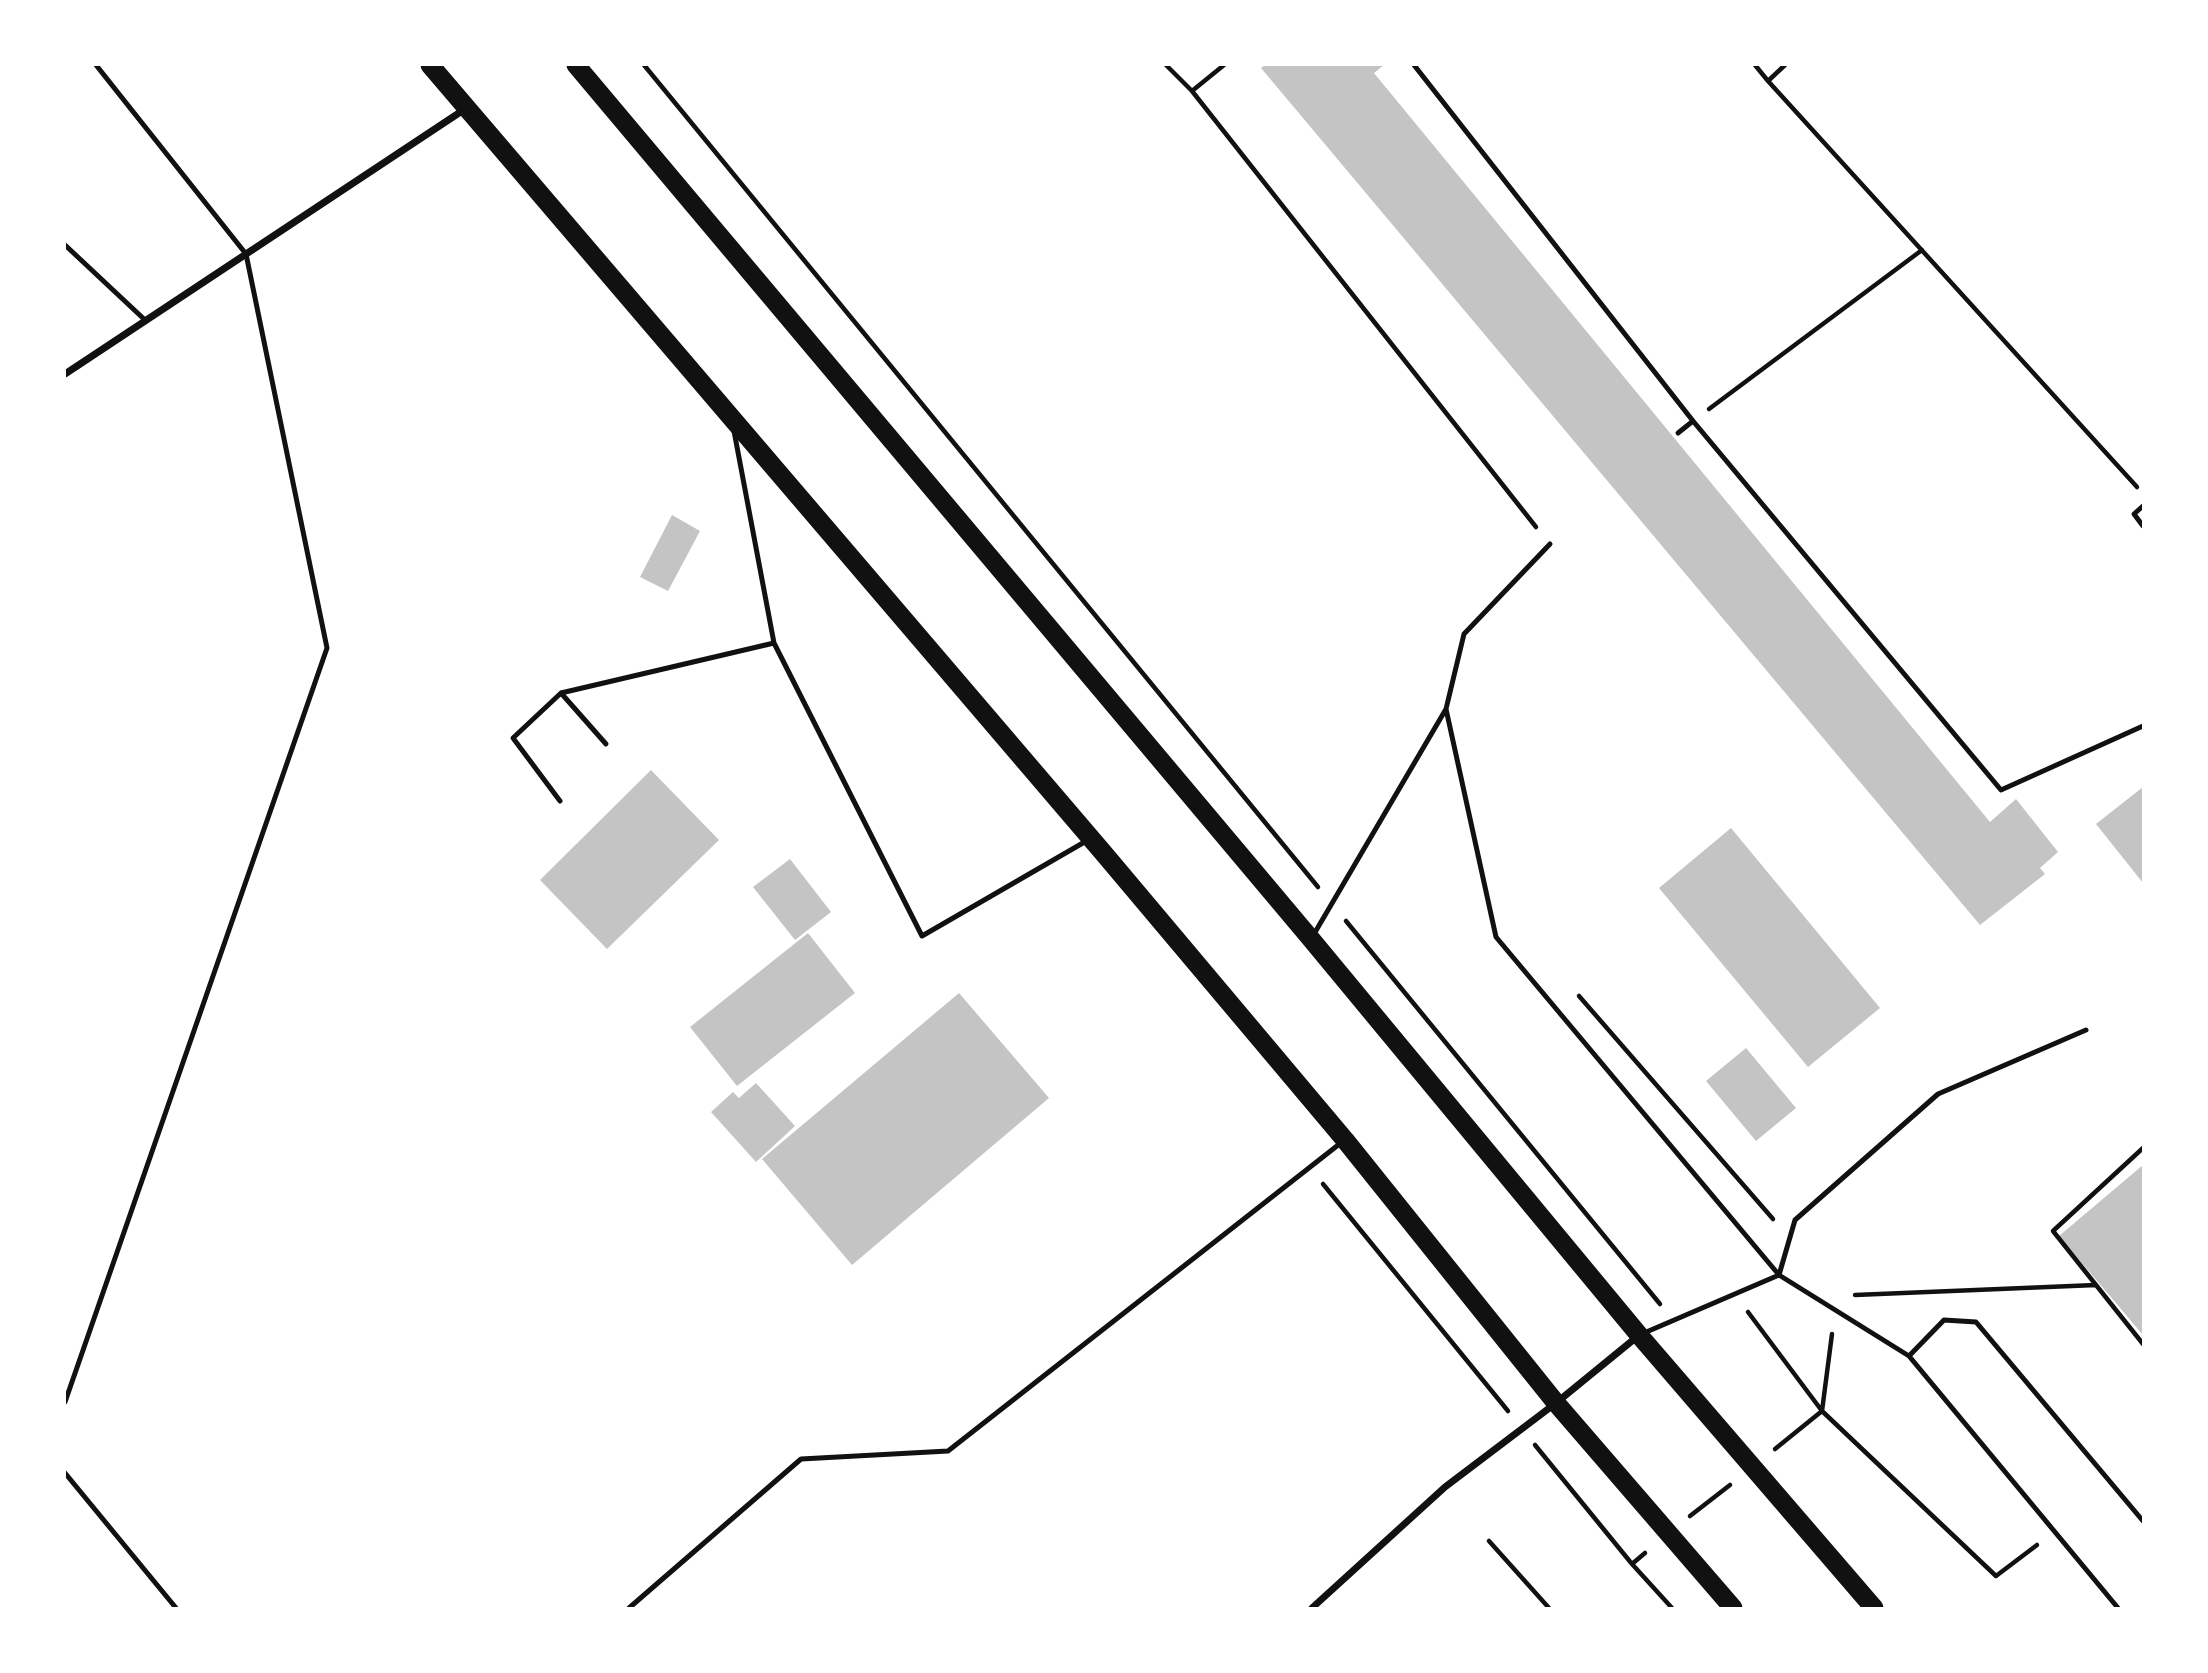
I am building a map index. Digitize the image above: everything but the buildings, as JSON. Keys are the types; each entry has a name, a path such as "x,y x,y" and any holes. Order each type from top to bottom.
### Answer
{"highway":[{"path":"430,65 1091,839 1345,1140 1556,1403 1733,1608"},
{"path":"576,65 1311,939 1639,1335 1874,1608"}],"street":[{"path":"65,374 466,109"},
{"path":"1312,1608 1445,1487 1556,1403 1639,1335"}],"lane":[{"path":"65,1402 327,648 246,254 96,65"},
{"path":"1414,65 1693,421 2001,790 2143,726"},
{"path":"65,245 145,320"},
{"path":"732,419 774,643 922,936 1091,839"},
{"path":"1678,433 1693,421"},
{"path":"2143,506 2134,514 2143,526"},
{"path":"1311,939 1446,709 1464,634 1550,544"},
{"path":"560,801 513,738 561,693 774,643"},
{"path":"561,693 606,744"},
{"path":"1446,709 1496,937 1779,1276 1909,1356 2118,1608"},
{"path":"1779,1276 1795,1220 1938,1094 2086,1030"},
{"path":"629,1608 801,1460 947,1451 1345,1140"},
{"path":"1639,1335 1779,1276"},
{"path":"1909,1356 1944,1320 1976,1321 2143,1521"},
{"path":"65,1473 176,1608"}],"path":[{"path":"644,65 1673,1321"},
{"path":"1166,65 1192,90 1550,544"},
{"path":"1192,90 1224,65"},
{"path":"1755,65 2143,494"},
{"path":"1768,81 1785,65"},
{"path":"1693,421 1922,250"},
{"path":"2143,1148 2053,1231 2143,1344"},
{"path":"1309,1167 1632,1564"},
{"path":"1835,1311 1822,1411 1996,1576 2054,1531"},
{"path":"1489,1541 1549,1608"}]}
